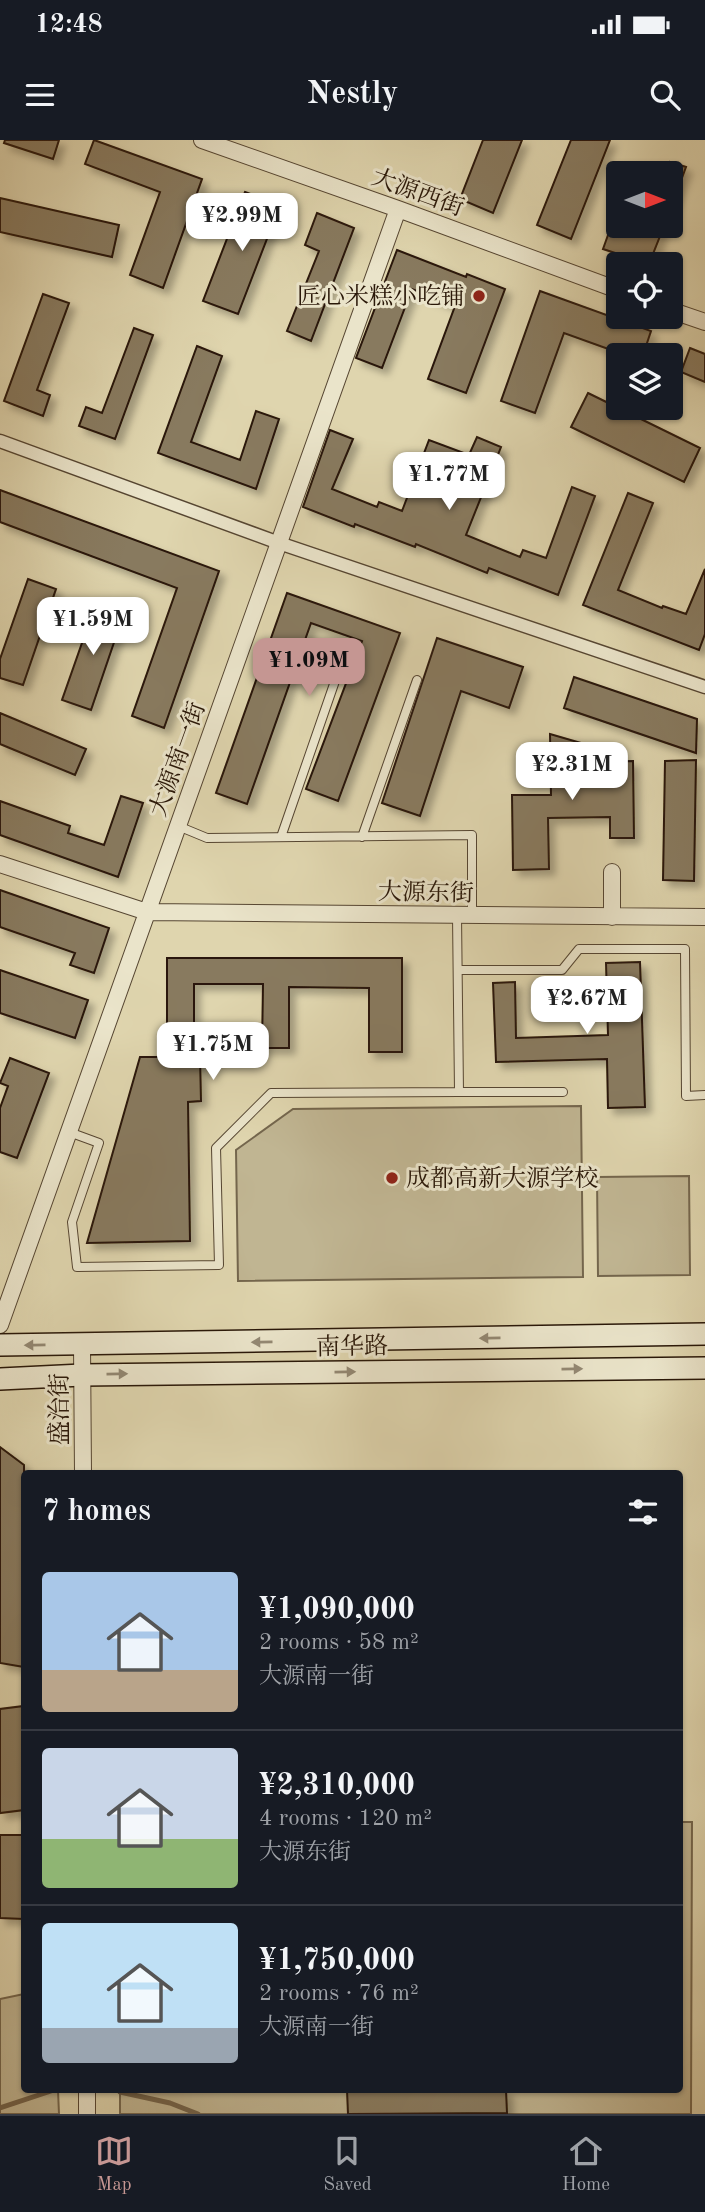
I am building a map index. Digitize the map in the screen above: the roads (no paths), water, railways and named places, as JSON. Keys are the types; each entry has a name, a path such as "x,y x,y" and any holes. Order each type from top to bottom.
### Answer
{"main road":[{"name":"南华路","path":"0,1345 705,1334"},
{"name":"南华路","path":"0,1379 82,1375 705,1368"}],"street":[{"name":"大源西街","path":"202,140 606,286"},
{"name":"大源南一街","path":"0,1325 398,209"},
{"path":"683,315 705,323"},
{"path":"0,441 279,543 705,687"},
{"name":"大源东街","path":"0,864 147,912 705,917"},
{"path":"612,872 612,917"},
{"name":"盛治街","path":"82,1345 83,1470"},
{"path":"87,2093 87,2114"}],"lane":[{"path":"282,837 343,658"},
{"path":"362,837 417,680"},
{"path":"178,826 207,838 472,835 458,970 459,1092"},
{"path":"458,970 562,970 579,949 685,949 687,1096 705,1095"},
{"path":"69,1132 99,1143 72,1223 77,1267 219,1265 216,1148 271,1093 564,1092"}],"waterway":[{"path":"0,2108 45,2093"},
{"path":"125,2093 170,2103 198,2114"}],"place":[{"name":"匠心米糕小吃铺","path":"479,296"},
{"name":"成都高新大源学校","path":"392,1178"}]}
